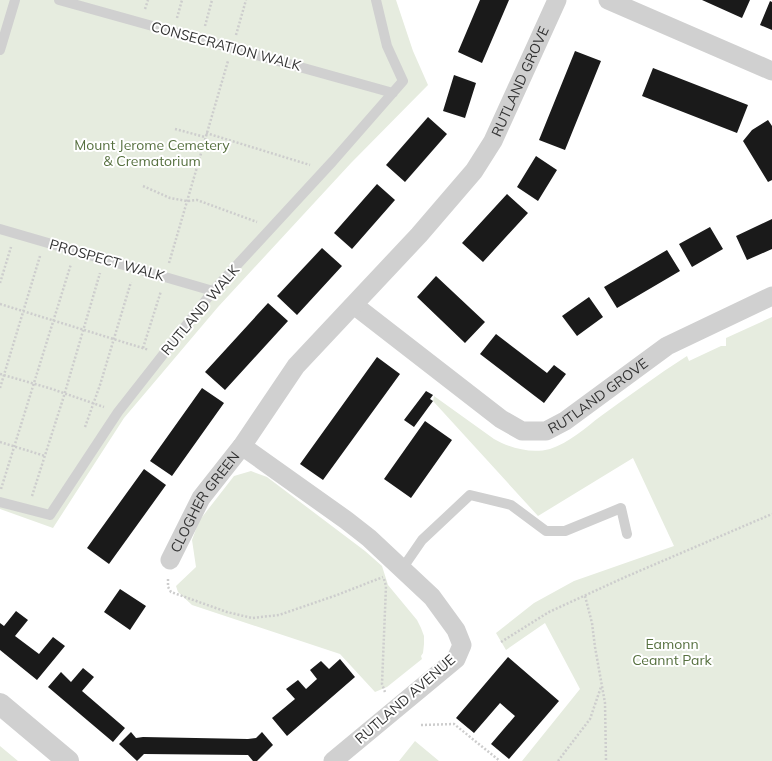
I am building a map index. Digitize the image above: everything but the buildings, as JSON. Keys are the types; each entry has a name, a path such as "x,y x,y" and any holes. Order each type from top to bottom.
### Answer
{"street":[{"name":"RUTLAND GROVE","path":"242,446 296,366 419,235 474,171 493,140 557,0"},
{"path":"608,0 772,71"},
{"name":"RUTLAND GROVE","path":"354,305 501,419 522,431 546,431 565,421 667,346 772,296"},
{"path":"242,446 358,529 402,569"},
{"name":"CLOGHER GREEN","path":"170,560 201,498 242,446"},
{"name":"RUTLAND AVENUE","path":"333,761 456,659 462,645 456,630 432,597 402,569"},
{"path":"0,704 68,761"}],"lane":[{"path":"0,50 15,0"},
{"name":"CONSECRATION WALK","path":"59,0 393,93"},
{"name":"RUTLAND WALK","path":"0,502 50,515 118,412 214,291 325,170 403,81 388,46 376,0"},
{"name":"PROSPECT WALK","path":"0,229 214,291"},
{"path":"402,569 422,540 470,495 511,505 546,531 565,531 621,508 627,534"}],"path":[{"path":"200,39 212,0"},
{"path":"143,348 246,0"},
{"path":"175,128 205,137"},
{"path":"206,133 325,170"},
{"path":"143,186 170,198 187,201 197,200 272,228"},
{"path":"0,283 16,233"},
{"path":"0,388 45,242"},
{"path":"0,492 75,250"},
{"path":"28,509 104,259"},
{"path":"85,427 100,385 135,268"},
{"path":"0,304 164,354"},
{"path":"0,374 94,403 118,412"},
{"path":"0,442 45,456"},
{"path":"501,642 549,612 772,514"},
{"path":"170,560 168,587 171,592 227,612 252,618 279,615 337,596 402,569"},
{"path":"383,577 386,586 382,684 385,692"},
{"path":"585,596 592,623 602,687 606,761"},
{"path":"558,761 590,719 602,687"},
{"path":"421,725 454,724 500,761"}],"green space":[{"name":"Mount Jerome Cemetery & Crematorium","path":"0,0 396,0 413,51 428,85 351,163 218,307 124,418 53,528 0,509"},
{"name":"Eamonn Ceannt Park","path":"772,317 772,761 522,761 580,689 545,623 506,650 496,633 534,603 574,581 674,546 633,458 538,516 433,401 434,396 500,442 521,449 535,451 550,449 570,439 687,356 689,361 721,346 726,346 726,338"},
{"path":"251,471 267,477 365,551 382,566 388,585 417,620 424,636 423,653 421,656 422,659 387,687 375,692 340,654 192,605 178,592 176,586 196,567 192,540 199,521 234,476"},
{"path":"415,741 439,761 399,761"},
{"path":"0,746 18,761 0,761"}]}
